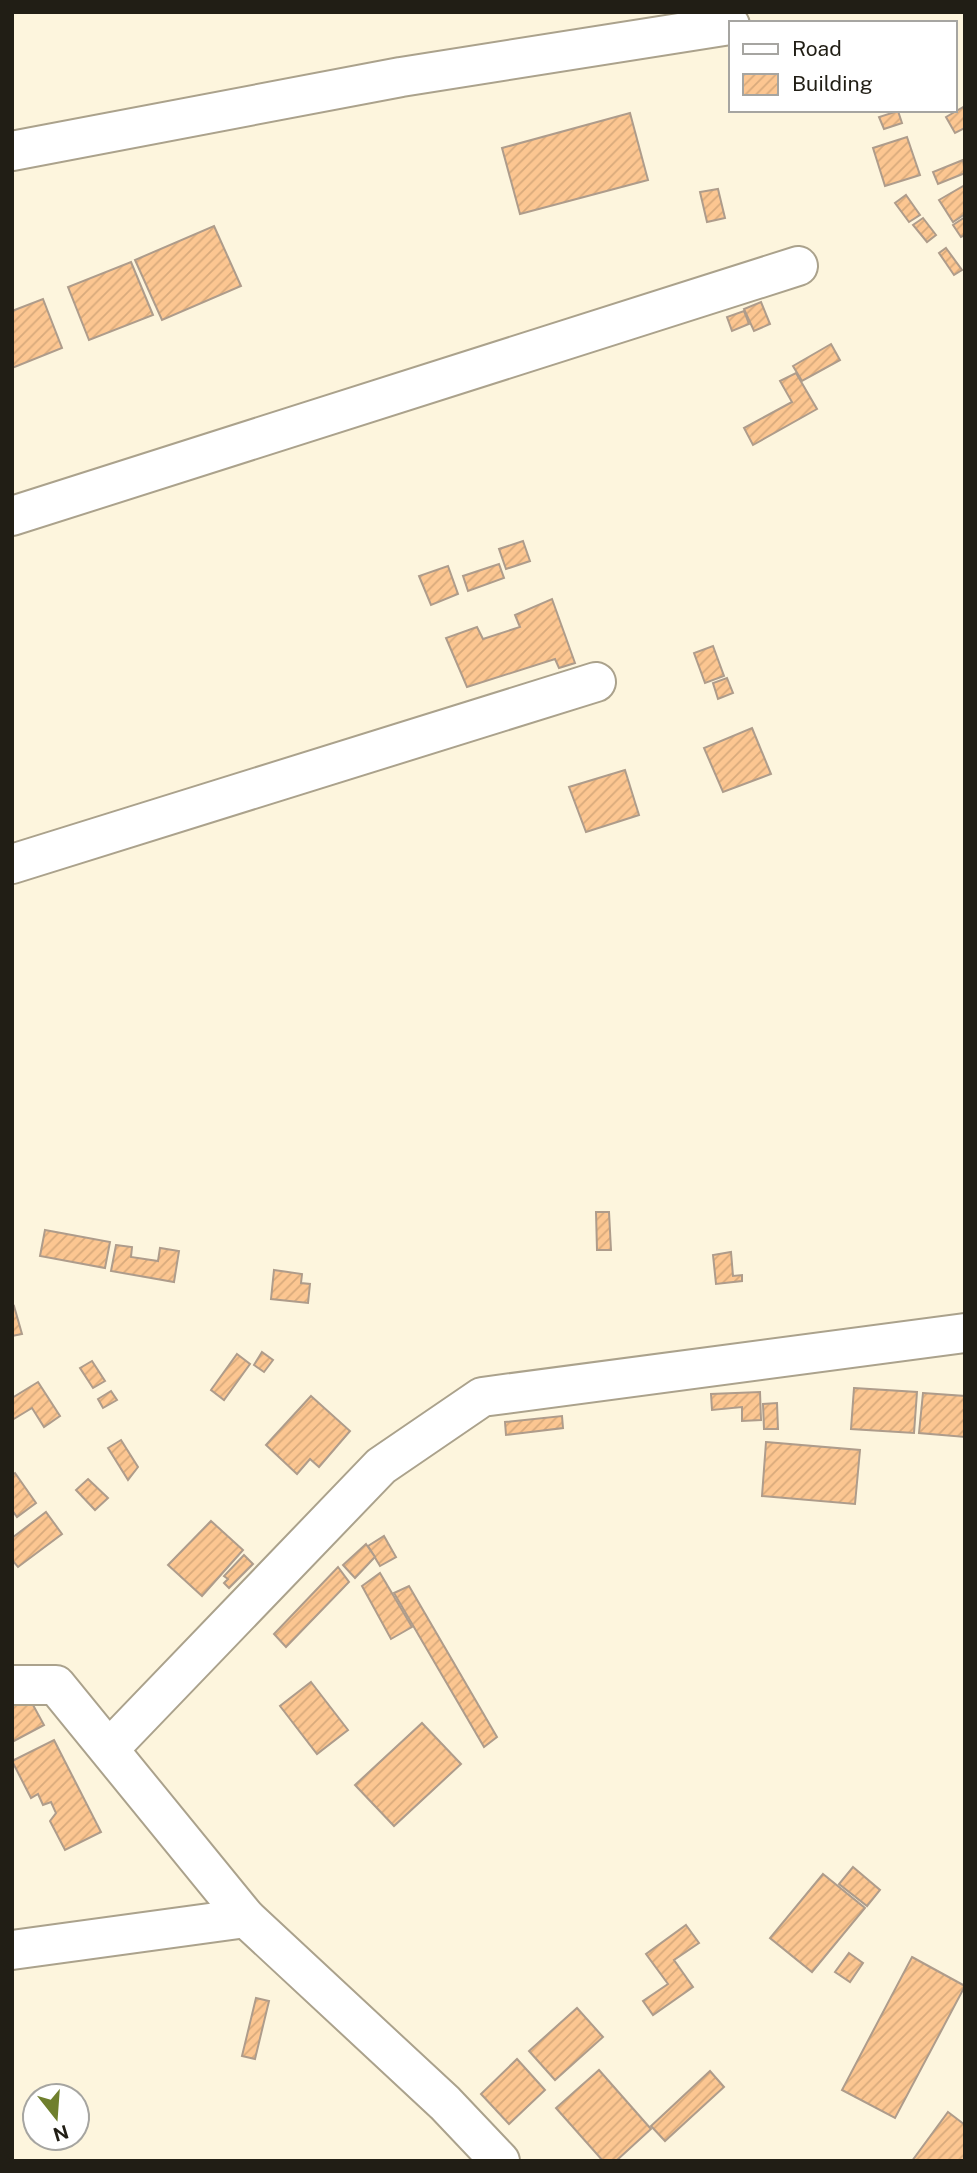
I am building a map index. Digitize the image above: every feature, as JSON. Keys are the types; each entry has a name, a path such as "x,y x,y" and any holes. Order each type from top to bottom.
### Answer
{"street":[{"path":"12,151 401,77 729,26"},
{"path":"12,516 798,266"},
{"path":"12,864 596,682"},
{"path":"109,1749 381,1466 482,1397 965,1333"},
{"path":"12,1685 56,1685 246,1918 445,2103 500,2161"},
{"path":"12,1950 246,1918"}],"building":[{"path":"965,106 965,128 955,133 946,117"},
{"path":"898,112 902,123 884,129 879,117"},
{"path":"630,113 648,180 520,214 502,148"},
{"path":"907,137 920,175 885,186 873,148"},
{"path":"963,160 965,173 938,184 933,172"},
{"path":"965,185 965,214 953,222 939,200"},
{"path":"718,189 725,218 707,222 700,192"},
{"path":"906,195 920,215 909,222 895,203"},
{"path":"965,217 965,235 961,237 953,225"},
{"path":"923,218 936,235 927,242 913,225"},
{"path":"214,226 241,286 162,320 135,260"},
{"path":"946,248 962,270 954,275 939,253"},
{"path":"131,262 153,315 89,340 68,287"},
{"path":"43,299 62,348 12,368 12,311"},
{"path":"761,302 770,324 754,331 744,309"},
{"path":"744,311 749,324 732,331 727,317"},
{"path":"831,344 840,360 802,381 793,366"},
{"path":"796,373 817,409 753,445 744,428 792,402 780,381"},
{"path":"523,541 530,561 506,569 499,549"},
{"path":"499,564 504,578 468,591 463,576"},
{"path":"448,566 458,594 431,605 419,576"},
{"path":"552,599 575,663 559,668 555,659 467,687 446,638 477,627 483,639 520,627 515,615"},
{"path":"713,646 724,676 705,683 694,653"},
{"path":"727,678 733,693 718,699 713,683"},
{"path":"752,728 771,774 723,792 704,748"},
{"path":"625,770 639,815 586,832 569,787"},
{"path":"596,1212 609,1212 611,1250 597,1250"},
{"path":"45,1230 110,1242 105,1268 40,1256"},
{"path":"116,1245 132,1247 131,1257 158,1261 160,1248 179,1251 174,1282 111,1271"},
{"path":"731,1252 733,1276 742,1275 742,1281 716,1284 713,1255"},
{"path":"274,1270 302,1274 301,1283 310,1284 308,1303 271,1299"},
{"path":"14,1306 22,1334 12,1336 12,1307"},
{"path":"262,1352 273,1360 264,1372 254,1365"},
{"path":"237,1354 250,1364 224,1400 211,1390"},
{"path":"92,1361 105,1381 93,1388 80,1368"},
{"path":"38,1382 60,1416 44,1427 32,1408 12,1420 12,1398"},
{"path":"854,1388 917,1392 914,1433 851,1429"},
{"path":"111,1391 117,1400 103,1408 98,1399"},
{"path":"760,1392 761,1420 742,1421 742,1407 712,1410 711,1394"},
{"path":"923,1393 965,1396 965,1437 919,1433"},
{"path":"311,1396 350,1431 319,1467 310,1459 297,1474 266,1445"},
{"path":"777,1403 778,1429 764,1429 763,1404"},
{"path":"562,1416 563,1428 506,1435 505,1422"},
{"path":"121,1440 138,1467 128,1480 108,1448"},
{"path":"766,1442 860,1450 855,1504 762,1496"},
{"path":"15,1473 36,1503 17,1517 12,1510 12,1475"},
{"path":"88,1479 108,1498 95,1510 76,1490"},
{"path":"46,1512 62,1534 18,1567 12,1560 12,1538"},
{"path":"211,1521 243,1550 202,1596 168,1565"},
{"path":"384,1536 396,1557 380,1566 368,1546"},
{"path":"366,1544 375,1557 355,1578 343,1565"},
{"path":"244,1555 253,1564 229,1588 224,1583 228,1579 224,1576"},
{"path":"338,1567 349,1582 286,1647 274,1634"},
{"path":"380,1573 412,1627 391,1639 362,1586"},
{"path":"409,1586 497,1737 484,1747 394,1593"},
{"path":"311,1682 348,1730 317,1754 280,1706"},
{"path":"27,1694 44,1725 12,1742 12,1702"},
{"path":"422,1723 461,1764 394,1826 355,1785"},
{"path":"54,1740 101,1832 65,1850 50,1821 56,1813 51,1802 43,1805 38,1794 31,1798 12,1761"},
{"path":"853,1867 880,1890 867,1906 839,1884"},
{"path":"823,1874 865,1908 812,1972 770,1938"},
{"path":"686,1925 699,1943 674,1960 693,1987 653,2015 643,2001 668,1984 646,1954"},
{"path":"849,1953 863,1963 850,1982 835,1972"},
{"path":"912,1957 965,1986 895,2118 842,2090"},
{"path":"256,1998 269,2001 255,2059 242,2056"},
{"path":"577,2008 603,2037 555,2080 529,2051"},
{"path":"517,2059 545,2090 509,2124 481,2094"},
{"path":"599,2070 651,2129 616,2161 603,2161 556,2108"},
{"path":"710,2071 724,2087 665,2141 651,2126"},
{"path":"948,2112 965,2125 965,2161 912,2161"}]}
